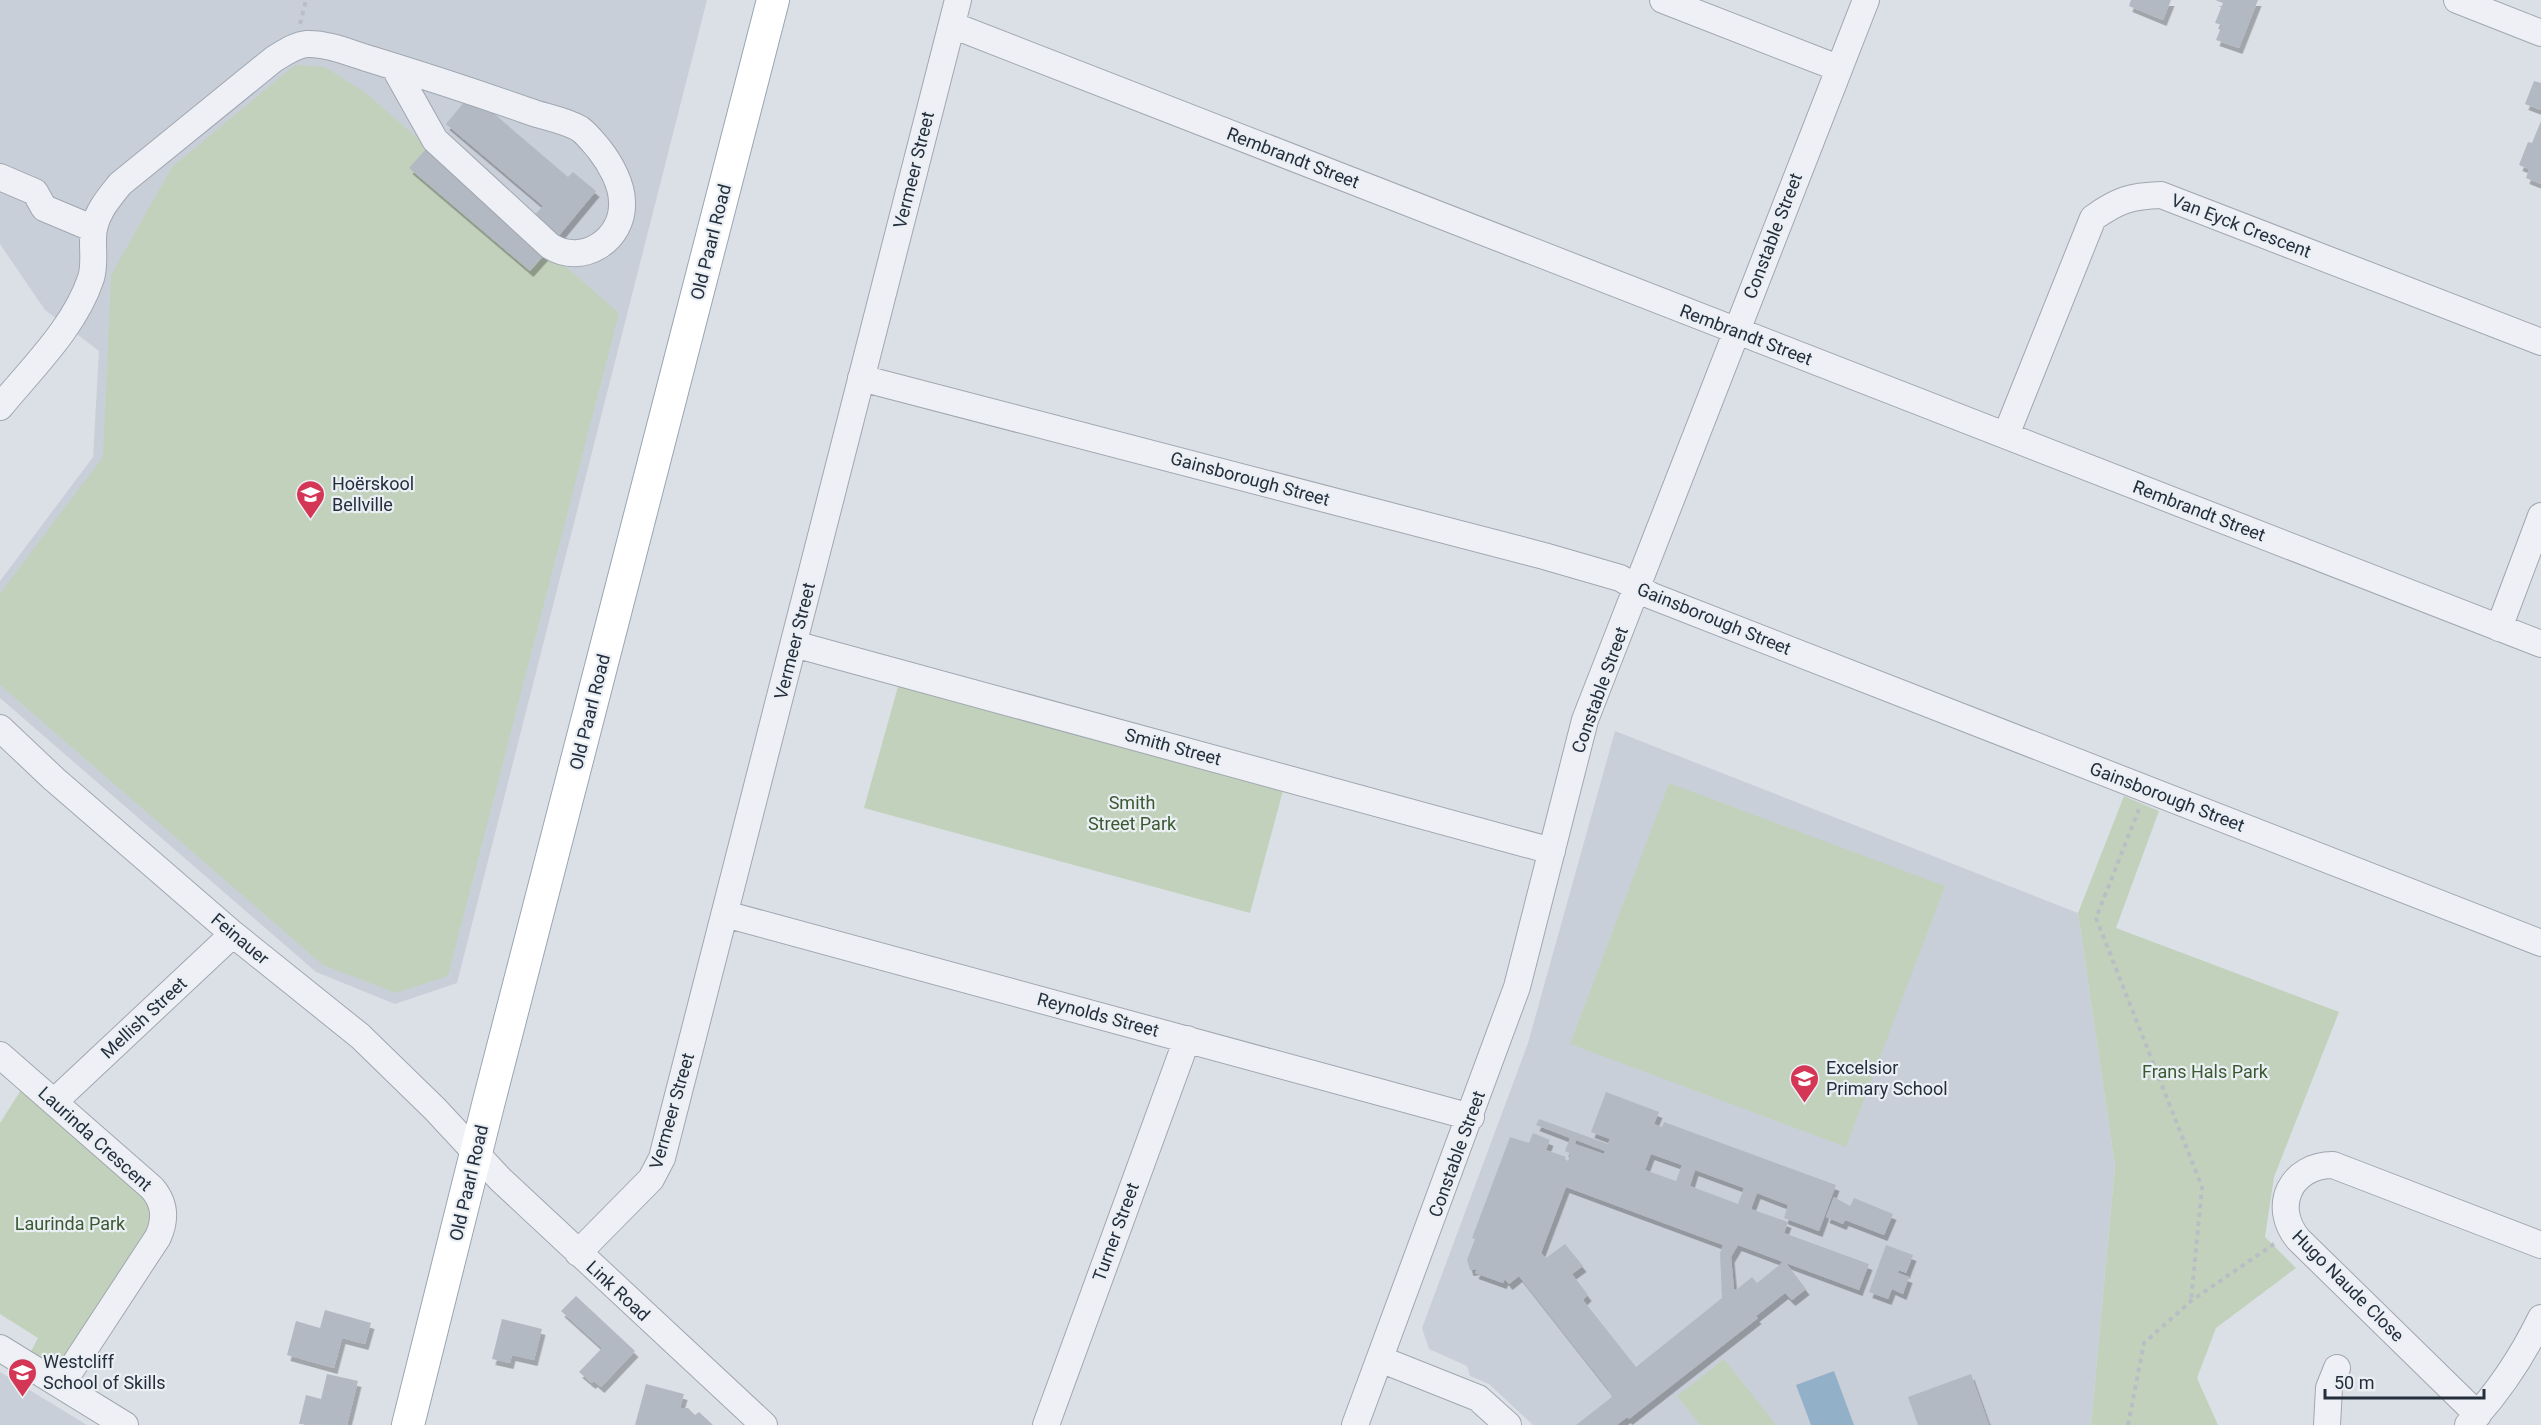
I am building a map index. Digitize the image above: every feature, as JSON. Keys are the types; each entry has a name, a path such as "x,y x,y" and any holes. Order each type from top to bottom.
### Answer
{"main road":[{"name":"Old Paarl Road","path":"408,1425 773,0"}],"street":[{"name":"Vermeer Street","path":"578,1254 646,1185 660,1165 958,0"},
{"path":"1663,0 1838,68"},
{"name":"Constable Street","path":"1355,1425 1471,1117 1517,987 1585,720 1866,0"},
{"path":"2457,0 2541,33"},
{"name":"Rembrandt Street","path":"952,25 2541,644"},
{"path":"0,407 66,326 80,301 91,277 94,229 102,207 120,184 274,59 290,49 306,44 319,45 394,67 458,86 579,129 607,161 621,195 623,203 619,221 609,237 595,248 579,255 559,252 550,246 435,140 394,67"},
{"path":"0,177 35,192 44,207 94,229"},
{"name":"Van Eyck Crescent","path":"2006,435 2093,218 2111,205 2133,196 2161,195 2541,342"},
{"name":"Gainsborough Street","path":"861,378 1544,556 1620,578 1652,596 2541,942"},
{"path":"2499,628 2541,516"},
{"name":"Smith Street","path":"794,644 1552,851"},
{"name":"Feinauer","path":"0,728 54,779 233,934 308,997 360,1036 435,1109 476,1154"},
{"name":"Reynolds Street","path":"725,914 1471,1117"},
{"name":"Mellish Street","path":"54,1102 233,934"},
{"name":"Turner Street","path":"1046,1425 1187,1039"},
{"name":"Laurinda Crescent","path":"0,1056 152,1188 161,1202 164,1220 158,1237 61,1385"},
{"name":"Link Road","path":"476,1154 578,1254 764,1425"},
{"name":"Hugo Naude Close","path":"2473,1420 2292,1232 2285,1212 2290,1188 2304,1172 2313,1167 2333,1165 2541,1245"},
{"path":"2473,1420 2520,1357 2541,1318"},
{"path":"0,1348 125,1425"},
{"path":"1380,1359 1478,1398 1508,1425"},
{"path":"2327,1425 2329,1388 2337,1368"}],"path":[{"path":"2147,789 2096,918 2202,1187 2191,1301"},
{"path":"2128,1425 2144,1343 2191,1301 2292,1232"}],"shaded area":[{"name":"Hoërskool Bellville","path":"0,0 707,0 457,983 395,1004 316,972 0,698 0,581 93,457 99,351 45,310 0,244"},
{"name":"Excelsior Primary School","path":"1615,731 2078,913 2115,1166 2091,1425 1533,1425 1489,1384 1470,1376 1467,1366 1429,1349 1422,1328 1528,1043"},
{"name":"Westcliff School of Skills","path":"0,1372 87,1425 0,1425"}],"green space":[{"name":"Hoërskool Bellville","path":"295,65 325,67 367,94 619,313 448,976 396,993 323,965 0,685 0,594 103,457 111,275 172,167"},
{"name":"Smith Street Park","path":"899,683 1284,787 1250,913 864,808"},
{"path":"1669,783 1945,886 1846,1147 1570,1044"},
{"name":"Frans Hals Park","path":"2124,796 2159,811 2116,928 2339,1012 2274,1177 2265,1237 2296,1268 2216,1328 2197,1378 2218,1425 2091,1425 2115,1166 2078,913"},
{"name":"Laurinda Park","path":"21,1090 143,1195 151,1206 152,1224 65,1357 55,1361 43,1360 30,1353 38,1338 0,1314 0,1123"},
{"path":"1724,1359 1776,1425 1700,1425 1677,1396"}],"water":[{"path":"1834,1371 1854,1425 1811,1425 1796,1385"}],"building":[{"path":"2131,0 2171,0 2163,20 2129,6"},
{"path":"2215,0 2258,0 2239,48 2216,40 2222,25 2215,23 2223,3"},
{"path":"2534,81 2541,83 2541,110 2525,104"},
{"path":"471,94 568,177 573,172 596,191 557,238 533,217 543,206 446,124"},
{"path":"2541,121 2541,184 2526,178 2529,169 2519,165 2528,142 2532,143"},
{"path":"426,149 547,252 530,271 409,168"},
{"path":"1606,1092 1659,1112 1654,1124 1662,1127 1664,1122 1836,1185 1819,1231 1784,1218 1788,1205 1757,1193 1751,1209 1788,1222 1784,1233 1869,1264 1859,1290 1786,1263 1806,1289 1792,1300 1785,1293 1756,1316 1758,1318 1629,1419 1627,1417 1617,1425 1576,1425 1612,1397 1608,1389 1519,1276 1509,1284 1505,1279 1503,1283 1475,1273 1477,1269 1470,1270 1467,1260 1475,1239 1472,1238 1510,1137 1529,1143 1533,1133 1550,1140 1546,1150 1566,1157 1568,1161 1571,1154 1565,1151 1570,1138 1536,1125 1539,1119 1608,1144 1610,1139 1591,1132","holes":["1576,1140 1605,1151 1604,1154 1575,1144","1651,1154 1682,1165 1676,1181 1645,1170","1695,1170 1744,1188 1738,1204 1690,1186","1566,1187 1723,1245 1720,1253 1722,1298 1636,1367 1583,1300 1588,1295 1572,1274 1583,1266 1565,1244 1546,1258 1541,1253","1738,1245 1783,1262 1757,1283 1752,1277 1736,1290 1734,1289 1731,1257"]},
{"path":"1834,1197 1850,1206 1854,1198 1893,1214 1884,1235 1845,1220 1843,1224 1826,1217"},
{"path":"1886,1245 1913,1255 1906,1273 1899,1270 1898,1273 1909,1277 1903,1294 1892,1289 1888,1299 1869,1292"},
{"path":"576,1296 635,1351 601,1387 579,1372 602,1348 561,1311"},
{"path":"325,1310 371,1323 365,1344 342,1338 334,1368 287,1355 296,1321 320,1328"},
{"path":"502,1319 542,1329 534,1360 512,1355 510,1363 492,1359"},
{"path":"327,1374 358,1381 347,1425 299,1424 306,1395 321,1399"},
{"path":"1971,1374 1989,1425 1918,1425 1908,1397"},
{"path":"646,1384 684,1394 680,1408 688,1408 695,1415 699,1412 713,1425 635,1425"}],"place":[{"name":"Hoërskool Bellville","path":"311,520"},
{"name":"Excelsior Primary School","path":"1805,1104"},
{"name":"Westcliff School of Skills","path":"22,1398"}]}
